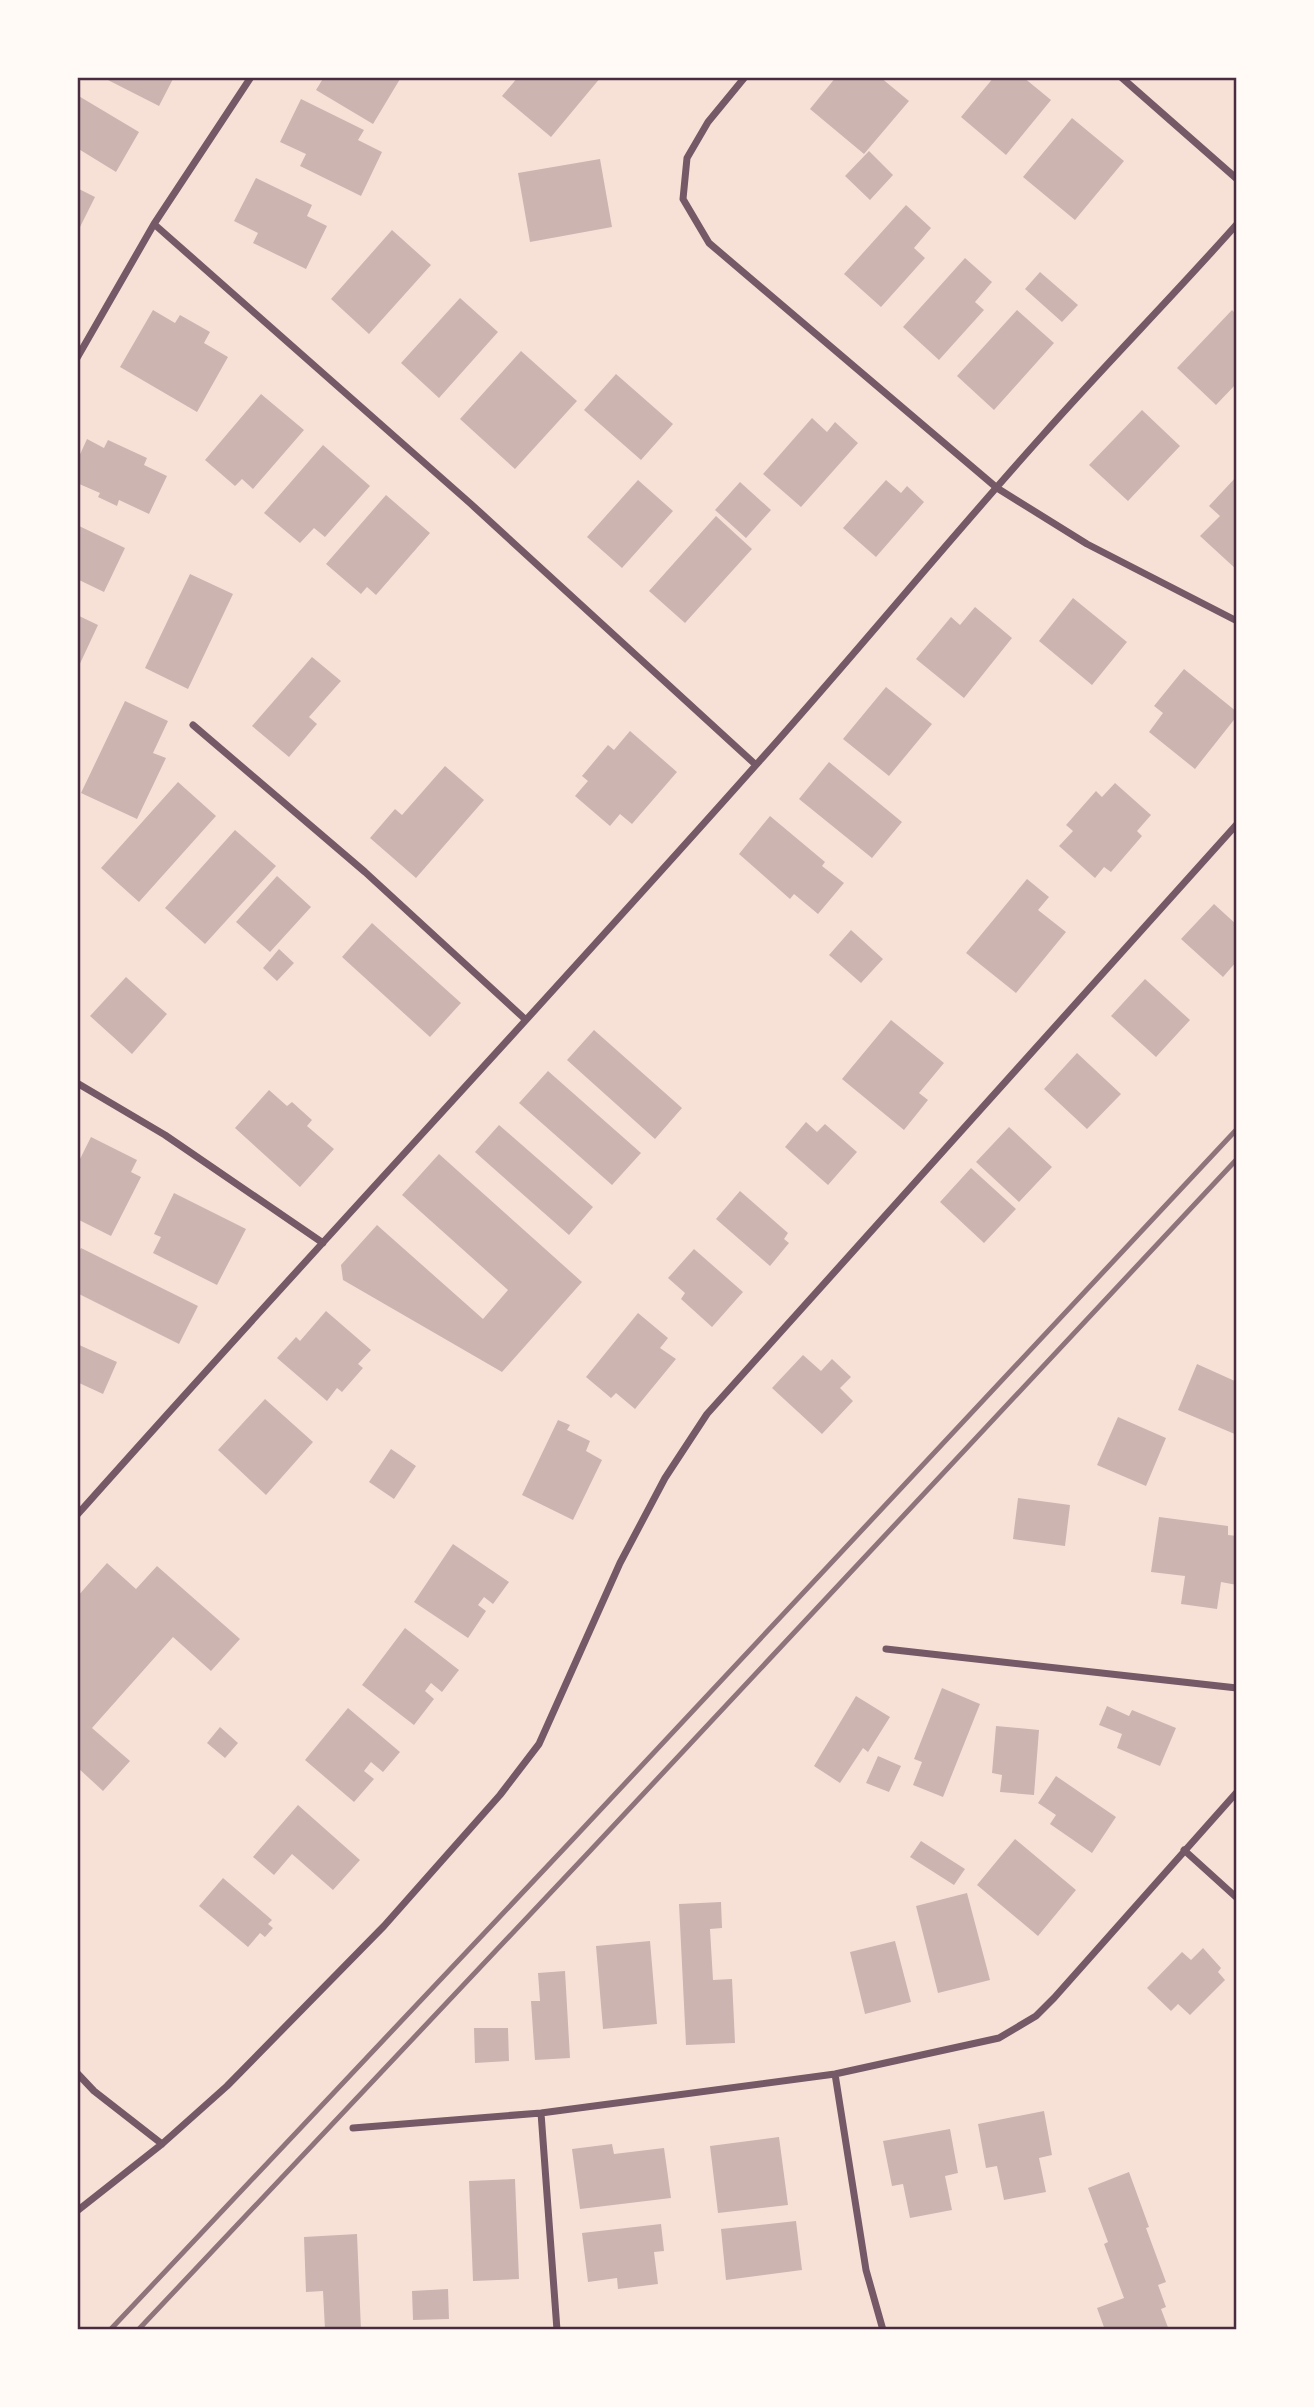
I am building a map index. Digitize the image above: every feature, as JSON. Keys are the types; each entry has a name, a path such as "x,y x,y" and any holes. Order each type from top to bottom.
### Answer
{"street":[{"path":"77,358 154,224 251,77"},
{"path":"745,77 708,122 687,158 683,199 709,243 997,488 1087,544 1237,621"},
{"path":"1121,77 1237,178"},
{"path":"154,224 471,504 757,765"},
{"path":"77,1515 199,1377 757,765 997,488 1237,224"},
{"path":"193,725 365,872 526,1020"},
{"path":"77,2211 162,2144 227,2086 384,1926 500,1795 540,1744 620,1563 665,1478 707,1414 1237,824"},
{"path":"77,1083 165,1136 323,1243"},
{"path":"886,1648 1237,1688"},
{"path":"353,2128 541,2113 835,2074 999,2038 1036,2016 1237,1792"},
{"path":"1184,1850 1237,1898"},
{"path":"77,2073 94,2091 162,2144"},
{"path":"835,2074 866,2270 883,2330"},
{"path":"541,2113 557,2330"}],"building":[{"path":"102,77 174,77 159,106"},
{"path":"324,77 400,79 373,124 316,90"},
{"path":"518,77 601,77 551,137 502,96"},
{"path":"836,77 880,77 909,101 864,154 810,109"},
{"path":"994,77 1023,77 1051,100 1006,155 961,117"},
{"path":"77,95 139,132 116,172 77,148"},
{"path":"301,99 364,130 358,140 382,152 361,196 300,166 306,154 280,142"},
{"path":"1072,118 1124,161 1075,220 1023,177"},
{"path":"869,151 893,175 870,200 845,176"},
{"path":"600,159 612,227 530,242 518,173"},
{"path":"256,178 312,205 307,216 327,226 306,269 253,243 258,233 234,221"},
{"path":"77,188 95,197 77,233"},
{"path":"906,205 931,228 914,248 925,258 881,307 844,274"},
{"path":"392,230 431,265 369,334 331,299"},
{"path":"965,258 992,282 975,302 984,310 939,360 903,327"},
{"path":"1040,272 1078,305 1062,322 1025,289"},
{"path":"460,298 498,332 439,398 401,363"},
{"path":"153,310 175,323 180,315 210,332 204,343 228,357 197,412 120,367"},
{"path":"1017,310 1054,343 994,410 957,376"},
{"path":"1232,310 1237,315 1237,383 1216,405 1177,368"},
{"path":"521,351 577,401 515,469 460,419"},
{"path":"616,374 673,424 641,460 584,410"},
{"path":"261,394 304,430 253,489 242,479 235,486 205,460"},
{"path":"1142,410 1180,446 1128,501 1089,465"},
{"path":"812,418 827,432 835,422 858,443 801,507 763,474"},
{"path":"87,439 104,448 108,440 147,458 144,465 167,476 149,514 119,500 117,506 98,497 100,493 77,483 77,461"},
{"path":"323,445 370,486 325,537 314,528 300,543 264,513"},
{"path":"1237,476 1237,570 1200,536 1220,516 1209,506"},
{"path":"638,480 673,511 622,568 587,537"},
{"path":"886,480 901,493 907,486 924,502 876,557 843,528"},
{"path":"740,482 771,510 746,538 715,510"},
{"path":"386,495 430,533 376,595 367,587 361,594 326,564"},
{"path":"716,516 752,549 685,623 649,591"},
{"path":"77,525 125,548 104,592 77,579"},
{"path":"190,574 233,594 188,689 145,668"},
{"path":"1073,598 1127,642 1092,685 1039,641"},
{"path":"975,607 1012,638 964,698 916,659 951,617 960,625"},
{"path":"77,615 98,625 77,670"},
{"path":"312,657 341,681 309,717 317,724 289,757 252,726"},
{"path":"1184,669 1237,712 1237,716 1195,769 1149,732 1163,713 1154,706"},
{"path":"886,687 932,724 889,776 843,739"},
{"path":"125,701 168,721 153,753 166,758 137,819 81,793"},
{"path":"630,731 677,772 632,824 620,814 610,826 575,796 588,781 582,776 608,745 614,750"},
{"path":"829,762 902,822 872,858 799,799"},
{"path":"445,766 484,800 416,878 370,838 395,809 402,815"},
{"path":"178,782 216,816 139,902 101,868"},
{"path":"1115,783 1151,815 1137,831 1142,836 1111,872 1104,867 1095,878 1059,846 1073,831 1066,825 1096,791 1102,797"},
{"path":"770,816 825,862 822,866 844,883 818,914 794,894 790,899 739,854"},
{"path":"235,830 276,866 205,944 165,908"},
{"path":"277,876 311,907 270,952 236,922"},
{"path":"1027,879 1049,897 1038,910 1066,932 1016,993 966,953"},
{"path":"1214,904 1237,925 1237,961 1223,977 1181,939"},
{"path":"372,923 461,1003 430,1037 342,957"},
{"path":"851,930 883,959 861,983 829,955"},
{"path":"279,949 294,963 277,981 263,968"},
{"path":"126,977 167,1014 132,1054 90,1016"},
{"path":"1145,979 1190,1020 1156,1057 1111,1016"},
{"path":"891,1020 944,1063 919,1093 928,1100 904,1130 842,1079"},
{"path":"594,1030 682,1108 655,1139 567,1060"},
{"path":"1077,1053 1121,1094 1087,1129 1044,1089"},
{"path":"548,1071 641,1153 612,1185 519,1103"},
{"path":"269,1090 287,1106 292,1102 312,1120 307,1126 334,1149 300,1187 235,1128"},
{"path":"806,1122 817,1132 825,1124 857,1152 828,1185 785,1147"},
{"path":"499,1125 593,1207 569,1235 475,1152"},
{"path":"1009,1127 1052,1167 1019,1202 976,1162"},
{"path":"91,1137 137,1160 131,1172 141,1177 111,1236 77,1219 77,1165"},
{"path":"439,1154 582,1282 502,1372 343,1280 341,1265 377,1225 483,1319 508,1290 402,1195"},
{"path":"971,1168 1016,1209 984,1243 940,1202"},
{"path":"740,1191 788,1233 784,1239 789,1243 770,1266 716,1219"},
{"path":"174,1193 246,1229 217,1285 153,1253 161,1237 154,1234"},
{"path":"81,1248 198,1306 179,1344 77,1293 77,1256"},
{"path":"694,1249 743,1292 712,1327 681,1299 685,1293 668,1278"},
{"path":"326,1311 371,1350 358,1364 363,1368 342,1392 337,1388 327,1401 277,1358 296,1337 300,1341"},
{"path":"638,1313 668,1338 660,1348 676,1359 635,1409 616,1393 611,1398 586,1377"},
{"path":"77,1344 117,1362 103,1394 77,1382"},
{"path":"803,1355 821,1371 832,1359 851,1377 840,1388 853,1401 822,1434 772,1388"},
{"path":"1197,1364 1237,1382 1237,1435 1178,1410"},
{"path":"265,1399 313,1442 266,1495 218,1450"},
{"path":"1118,1417 1166,1438 1146,1486 1097,1465"},
{"path":"558,1420 570,1425 567,1430 590,1441 586,1451 602,1460 573,1520 522,1495"},
{"path":"391,1449 416,1466 394,1499 369,1482"},
{"path":"1018,1498 1070,1505 1065,1546 1013,1539"},
{"path":"1159,1517 1228,1526 1228,1535 1237,1536 1237,1585 1221,1582 1217,1609 1181,1604 1185,1576 1151,1572"},
{"path":"453,1544 509,1582 493,1604 484,1597 478,1605 486,1611 468,1638 414,1602"},
{"path":"107,1563 136,1589 157,1566 240,1639 211,1671 173,1637 92,1728 130,1761 103,1791 77,1767 77,1597"},
{"path":"405,1628 459,1670 442,1692 431,1683 425,1691 434,1699 414,1725 362,1685"},
{"path":"942,1688 980,1704 943,1797 913,1785 922,1762 914,1759"},
{"path":"856,1696 890,1717 868,1752 863,1748 840,1783 814,1766"},
{"path":"1107,1706 1129,1716 1132,1710 1176,1728 1160,1766 1117,1748 1122,1734 1099,1725"},
{"path":"348,1708 400,1752 383,1772 371,1762 364,1771 374,1779 354,1802 305,1760"},
{"path":"996,1726 1039,1730 1034,1795 1000,1792 1002,1775 992,1773"},
{"path":"220,1727 238,1743 225,1758 207,1743"},
{"path":"878,1756 901,1766 889,1792 866,1783"},
{"path":"1056,1776 1116,1817 1092,1853 1050,1824 1056,1815 1038,1803"},
{"path":"298,1805 360,1860 333,1890 292,1854 274,1875 253,1857"},
{"path":"1015,1839 1076,1890 1038,1936 977,1885"},
{"path":"921,1841 965,1869 954,1885 910,1857"},
{"path":"223,1878 272,1920 268,1924 273,1928 265,1937 260,1933 248,1947 199,1906"},
{"path":"967,1893 990,1980 938,1993 916,1906"},
{"path":"721,1902 722,1928 710,1929 713,1980 732,1979 735,2043 686,2045 679,1904"},
{"path":"650,1941 657,2024 603,2029 596,1946"},
{"path":"895,1941 911,2002 865,2014 850,1952"},
{"path":"1203,1948 1221,1968 1218,1972 1225,1980 1190,2015 1178,2004 1171,2011 1147,1988 1182,1952 1191,1960"},
{"path":"565,1971 570,2058 535,2060 531,2001 540,2001 538,1973"},
{"path":"474,2028 508,2028 509,2061 475,2063"},
{"path":"1044,2111 1052,2155 1039,2158 1046,2192 1004,2200 997,2166 986,2168 978,2124"},
{"path":"950,2129 958,2173 945,2176 952,2210 910,2218 903,2184 892,2186 883,2141"},
{"path":"779,2137 788,2205 718,2213 710,2146"},
{"path":"612,2144 614,2154 664,2148 671,2198 580,2209 572,2149"},
{"path":"1129,2172 1166,2282 1158,2285 1166,2307 1161,2309 1169,2330 1105,2330 1097,2308 1124,2298 1104,2244 1108,2242 1088,2188"},
{"path":"515,2179 519,2279 473,2281 469,2181"},
{"path":"796,2221 802,2270 726,2280 721,2229"},
{"path":"661,2224 664,2251 654,2252 658,2284 618,2289 617,2278 588,2282 582,2233"},
{"path":"357,2234 361,2330 325,2330 323,2291 306,2292 304,2237"},
{"path":"448,2289 449,2319 413,2320 412,2291"}],"railway":[{"path":"110,2330 1237,1129"},
{"path":"138,2330 1237,1159"}]}
